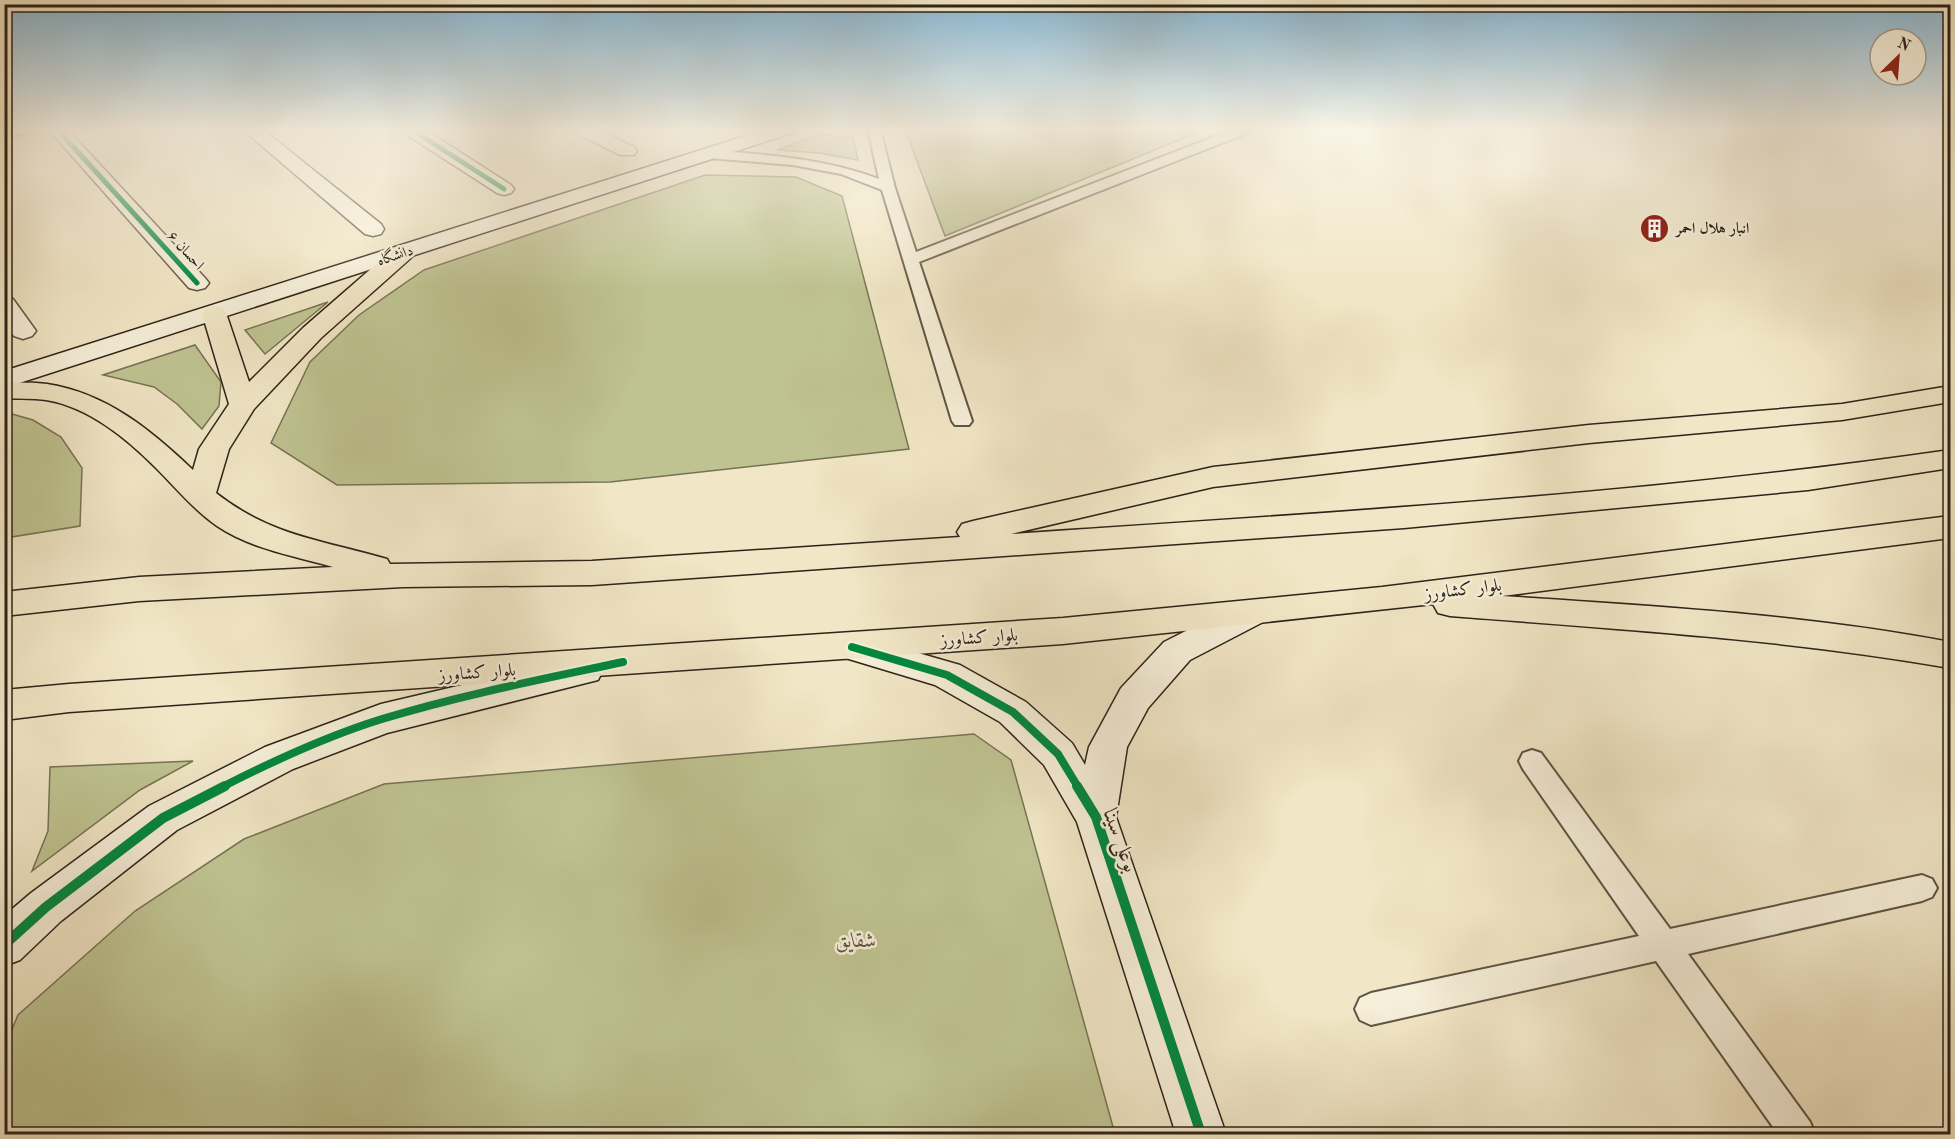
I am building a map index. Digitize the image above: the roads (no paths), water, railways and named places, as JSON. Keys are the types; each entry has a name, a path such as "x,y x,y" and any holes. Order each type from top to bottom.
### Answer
{"main road":[{"path":"200,496 214,449 243,404 312,333 404,252"},
{"path":"214,313 243,404"},
{"path":"4,390 51,393 91,406 125,426 157,450 200,496 229,519 270,539 403,575"},
{"path":"870,555 1213,477 1589,434 1842,412 1950,394"},
{"path":"4,604 139,589 403,575 592,573 1404,518 1808,480 1950,459"},
{"name":"بلوار کشاورز","path":"4,705 69,698 1063,631 1382,599 1950,527"},
{"path":"1382,599 1717,625 1888,643 1950,655"}],"street":[{"name":"احسان ۶","path":"105,182 197,283"},
{"path":"316,182 373,229"},
{"path":"493,182 504,189"},
{"name":"دانشگاه","path":"4,380 621,182"},
{"path":"4,304 23,331"},
{"path":"1096,817 1108,747 1134,698 1177,651 1251,613"},
{"name":"بوعلی سینا","path":"852,647 947,675 1013,712 1058,754 1096,817 1201,1134"},
{"path":"4,945 46,907 163,818 279,758 381,718 623,662"}],"lane":[{"path":"873,182 888,188"},
{"path":"887,182 962,421"},
{"path":"911,260 1109,182"},
{"path":"1532,761 1798,1134"},
{"path":"1371,1009 1922,888"}],"place":[{"name":"انبار هلال احمر","path":"1655,228"}],"park label":[{"name":"شقایق","path":"856,940"}]}
